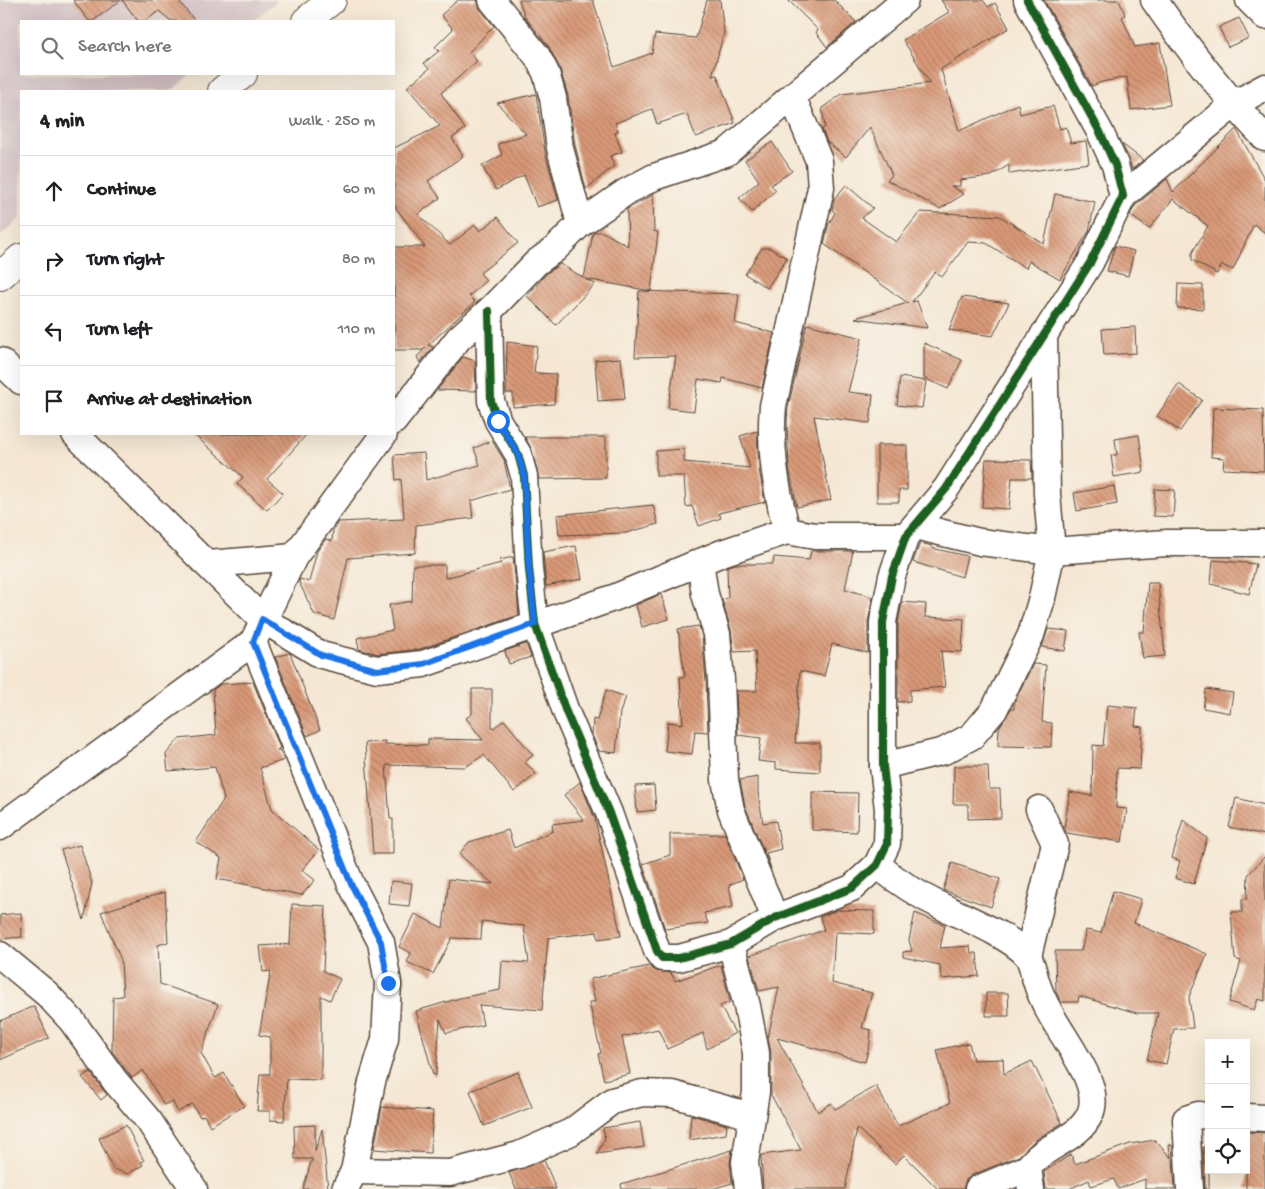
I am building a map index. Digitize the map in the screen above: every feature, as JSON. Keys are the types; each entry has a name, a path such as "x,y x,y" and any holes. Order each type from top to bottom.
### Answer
{"main road":[{"path":"307,20 332,0"},
{"path":"223,90 242,75"},
{"path":"0,276 20,259"}],"street":[{"path":"492,0 537,56 546,73 553,98 560,148 580,224"},
{"path":"395,420 459,338 489,312 537,262 555,249 580,224 626,192 654,177 726,152 793,98 905,0"},
{"path":"1027,0 1100,132 1115,165 1123,196"},
{"path":"1154,0 1233,105 1265,138"},
{"path":"1249,0 1265,16"},
{"path":"489,312 491,401 498,421 518,454 524,476 529,568 535,624 566,712 609,813 657,951 662,958 679,958 731,944 775,918 852,888 877,865 886,844 888,809 883,766 883,622 892,576 911,531 946,489 1090,263 1123,196 1233,105 1265,87"},
{"path":"787,531 780,506 770,435 777,382 800,294 822,188 819,161 793,98"},
{"path":"883,766 944,751 972,736 994,710 1031,634 1042,598 1052,552 1047,494 1044,334"},
{"path":"0,361 20,380"},
{"path":"76,435 208,564 258,631 351,884 381,942 388,983 385,1039 372,1082 350,1180 450,1173 519,1156 571,1132 612,1101 642,1093 672,1094 751,1116"},
{"path":"0,827 258,631 294,557 383,435"},
{"path":"258,631 321,655 377,670 423,664 616,597 700,562 787,531 815,536 911,531 1052,552 1168,543 1265,543"},
{"path":"208,564 294,557"},
{"path":"700,562 705,594 717,634 725,780 729,803 775,918"},
{"path":"978,1189 1030,1179 1034,1160 1085,1124 1094,1103 1087,1078 1053,1020 1040,993 1028,956 1055,844 1039,809"},
{"path":"877,865 899,882 941,906 967,917 1028,956"},
{"path":"731,944 748,1006 756,1052 756,1092 745,1162 748,1189"},
{"path":"0,955 47,994 72,1021 115,1081 149,1121 194,1189"},
{"path":"1190,1189 1186,1119 1198,1115 1205,1116"},
{"path":"1250,1117 1265,1118"}],"shaded area":[{"path":"0,0 278,0 254,20 20,20 20,75 190,75 172,90 20,90 20,219 0,236"}],"building":[{"path":"73,0 121,0 94,20 88,20"},
{"path":"122,0 178,0 194,20 170,20 159,11 146,20 137,20"},
{"path":"458,0 477,0 480,9 494,26 469,52 477,61 441,93 465,129 452,138 463,156 428,181 440,198 418,214 450,245 475,225 480,231 498,217 518,243 480,273 486,280 469,296 475,302 428,345 433,347 420,363 417,357 426,347 423,350 395,350 395,247 425,247 395,206 395,148 440,126 407,87 429,69 424,63 439,51 435,47 453,29 441,15"},
{"path":"519,0 593,0 614,67 652,53 655,34 696,38 707,0 720,0 724,33 712,76 717,75 735,123 696,137 687,114 657,124 652,109 615,123 618,131 615,133 622,152 610,156 614,166 586,189 575,145 568,96 560,69 549,47 525,17"},
{"path":"788,0 834,0 856,22 827,47 816,32 818,30"},
{"path":"941,0 983,0 988,7 995,3 1009,28 941,69 959,131 1018,104 1020,114 1053,106 1060,129 1066,127 1071,143 1086,141 1089,163 1009,174 1009,165 991,176 960,180 960,186 951,186 964,194 940,209 887,180 892,175 870,127 846,157 827,142 822,130 825,127 822,108 842,94 930,83 903,40 949,12"},
{"path":"1044,0 1119,0 1125,15 1122,17 1135,47 1160,43 1170,105 1131,110 1127,77 1092,86"},
{"path":"1239,18 1249,38 1228,47 1219,27"},
{"path":"536,94 545,152 558,200 537,207 524,175 496,190 482,166 502,155 498,144 526,134 497,103"},
{"path":"1236,129 1265,180 1265,233 1254,224 1233,270 1222,265 1217,274 1192,260 1192,253 1208,226 1173,199 1149,229 1130,215 1135,206 1167,179 1173,192"},
{"path":"772,142 792,171 771,185 776,190 752,212 739,198 759,181 745,160"},
{"path":"1122,144 1143,160 1132,169 1129,159"},
{"path":"846,185 873,208 862,218 896,242 920,212 1000,216 1044,244 1055,194 1095,202 1089,231 1060,279 1029,261 1026,268 986,243 968,242 942,277 935,272 912,302 917,301 927,328 855,318 908,303 824,244 829,223 835,213 832,210 834,199"},
{"path":"653,195 654,231 658,232 651,291 585,279 595,284 556,325 527,296 547,273 560,264 584,278 595,232 603,232 628,246 627,209"},
{"path":"1115,246 1134,251 1128,276 1107,271"},
{"path":"762,248 770,248 787,258 767,288 745,274"},
{"path":"1178,284 1203,285 1203,309 1177,308"},
{"path":"639,291 739,294 735,323 774,333 762,388 723,378 722,383 698,379 694,411 668,408 676,356 635,357"},
{"path":"962,297 1009,303 993,336 949,330"},
{"path":"807,324 862,338 848,392 873,395 870,423 814,416 831,500 797,507 789,467 787,422 788,408"},
{"path":"1135,327 1136,353 1104,355 1102,329"},
{"path":"507,342 537,346 534,373 556,374 554,404 513,407 513,393 506,393"},
{"path":"924,343 962,360 948,389 924,378"},
{"path":"463,357 475,361 476,391 437,390"},
{"path":"621,358 625,399 598,401 595,360"},
{"path":"900,377 926,381 922,408 897,405"},
{"path":"1179,384 1202,400 1180,431 1157,416"},
{"path":"1213,408 1263,410 1264,471 1223,469 1224,458 1211,457"},
{"path":"757,431 759,470 765,502 719,513 721,518 699,526 692,506 686,507 684,476 656,476 656,451 684,449 684,462 750,468 740,436"},
{"path":"194,435 306,435 267,479 283,493 267,510 237,484 243,477"},
{"path":"1139,435 1144,472 1114,477 1111,455 1117,455 1115,439"},
{"path":"525,437 606,437 606,478 539,479 532,450"},
{"path":"492,441 504,460 510,489 471,501 473,518 416,525 415,553 348,558 334,620 314,614 299,582 300,579 309,582 317,551 326,539 332,541 333,530 338,522 404,519 401,479 396,480 394,455 424,453 426,480 480,465 474,448"},
{"path":"877,445 907,445 907,490 899,490 899,502 877,502"},
{"path":"986,459 1031,460 1032,478 1012,478 1009,509 982,507"},
{"path":"1114,486 1117,504 1077,511 1074,493"},
{"path":"1155,489 1175,490 1173,517 1153,516"},
{"path":"653,505 658,524 626,533 559,535 557,515"},
{"path":"920,543 932,546 931,548 967,556 962,577 913,562"},
{"path":"576,546 582,579 546,586 543,552"},
{"path":"811,551 853,551 845,589 873,597 868,622 868,653 832,644 824,676 800,671 795,743 820,743 820,772 776,769 776,763 758,761 761,738 738,735 736,691 757,691 755,651 734,652 731,630 722,600 728,598 727,567 735,564 773,564 774,557 809,560"},
{"path":"513,557 519,615 420,649 378,654 359,649 357,638 393,630 389,605 412,601 413,565 445,565 445,578 501,563 500,560"},
{"path":"1213,560 1256,564 1249,594 1211,584"},
{"path":"1148,583 1158,583 1165,656 1143,658 1139,632 1144,632"},
{"path":"661,594 669,619 642,627 636,605"},
{"path":"902,602 926,604 925,617 964,619 962,652 941,651 945,687 910,690 910,701 898,702 898,623"},
{"path":"699,626 702,637 706,681 708,732 695,731 692,754 665,751 668,722 683,724 680,677 685,677 678,629"},
{"path":"1048,629 1068,631 1065,651 1042,647"},
{"path":"526,644 531,657 509,664 505,651"},
{"path":"290,653 320,730 307,736 275,657"},
{"path":"1033,664 1046,665 1042,722 1052,723 1051,747 998,746 999,728 1011,709 1014,709 1014,702"},
{"path":"253,682 280,748 277,750 280,750 284,760 260,768 272,809 319,850 302,870 315,880 302,895 217,879 221,858 196,842 224,799 215,767 168,771 166,754 179,739 216,735 213,690 221,684"},
{"path":"472,689 492,689 492,729 504,720 533,755 525,762 536,774 514,792 484,755 465,767 386,765 390,819 393,819 393,854 373,854 365,743 385,741 385,744 428,745 428,739 483,740 466,718 472,714"},
{"path":"1206,689 1233,693 1230,713 1203,708"},
{"path":"606,690 626,697 620,712 616,753 599,751 592,735 593,719 597,720"},
{"path":"1107,705 1137,708 1135,726 1142,727 1140,769 1117,768 1116,808 1127,809 1122,842 1067,833 1064,828 1070,792 1092,796 1093,745 1103,746"},
{"path":"954,766 988,766 989,789 1000,789 1001,818 968,819 968,804 953,804"},
{"path":"758,777 758,793 763,823 776,821 781,849 766,853 771,869 745,806 740,780"},
{"path":"580,782 595,819 621,936 598,939 597,932 548,938 542,1010 479,1005 483,1025 446,1033 440,1019 436,1075 433,1075 416,1011 460,998 500,990 502,961 529,963 524,926 482,921 481,939 452,938 433,974 407,962 411,953 399,947 415,914 443,928 449,879 493,884 459,854 469,842 508,830 514,848 553,831 552,824 584,820 564,795"},
{"path":"654,785 656,810 637,812 635,786"},
{"path":"812,792 858,793 857,832 812,830"},
{"path":"1236,798 1265,805 1265,835 1229,827"},
{"path":"1183,820 1207,838 1194,884 1175,878 1180,861 1172,858"},
{"path":"670,834 725,834 743,879 729,885 733,907 704,913 708,923 665,929 643,864 670,855"},
{"path":"80,845 92,883 84,920 61,850"},
{"path":"1265,856 1265,1001 1258,999 1254,1010 1229,1002 1241,961 1235,959 1231,912 1242,912 1242,899 1247,899 1248,875"},
{"path":"952,863 1000,879 991,907 943,890"},
{"path":"391,881 412,883 409,906 389,904"},
{"path":"1113,891 1141,899 1134,923 1207,954 1189,997 1193,1028 1174,1029 1166,1064 1147,1060 1158,1013 1137,1013 1079,996 1078,1002 1061,1002 1056,991 1055,951 1081,951 1086,930 1101,933"},
{"path":"165,892 168,942 158,945 160,984 218,1004 201,1053 215,1078 224,1073 244,1106 210,1126 204,1115 200,1117 192,1104 178,1112 172,1101 164,1105 143,1070 132,1078 112,1051 113,997 123,996 121,960 101,912"},
{"path":"292,904 326,906 323,971 340,979 330,1000 321,996 321,1080 287,1079 284,1121 270,1120 270,1111 257,1111 260,1074 270,1074 270,1037 259,1035 271,971 263,972 260,946 290,944"},
{"path":"837,910 874,911 874,934 835,932 832,983 872,993 862,1028 871,1030 865,1062 777,1038 818,1112 831,1103 835,1109 876,1086 898,1126 950,1103 937,1050 969,1043 973,1060 1003,1059 1004,1074 1032,1061 1062,1123 1034,1141 1019,1156 972,1175 966,1180 963,1189 938,1189 904,1155 895,1164 857,1128 845,1189 763,1189 761,1155 801,1150 771,1095 771,1053 768,1037 779,987 759,991 749,956 824,930 820,917"},
{"path":"21,913 22,937 0,939 0,915"},
{"path":"915,913 945,925 940,948 970,946 971,953 977,953 979,976 941,979 940,965 903,957 903,952 912,951 909,940"},
{"path":"721,965 730,1002 720,1006 735,1033 707,1049 703,1033 667,1049 658,1029 622,1037 630,1074 604,1080 598,1054 601,1053 589,1002 595,1002 590,979 649,966 656,971 671,973 675,981"},
{"path":"986,993 1008,993 1009,1016 986,1016"},
{"path":"34,1006 49,1038 0,1060 0,1021"},
{"path":"90,1072 107,1095 101,1100 82,1077"},
{"path":"518,1072 532,1107 484,1126 470,1091"},
{"path":"382,1107 433,1111 430,1153 374,1149"},
{"path":"691,1115 727,1125 726,1134 689,1140"},
{"path":"640,1122 644,1147 597,1154 605,1138 603,1128"},
{"path":"126,1125 144,1161 141,1162 143,1165 128,1174 113,1169 99,1138"},
{"path":"315,1125 315,1151 322,1129 328,1189 303,1189 312,1159 295,1159 294,1126"},
{"path":"1250,1132 1265,1133 1265,1189 1246,1189 1246,1174 1250,1174"},
{"path":"1155,1140 1171,1158 1169,1145 1172,1145 1175,1189 1145,1189 1145,1179 1118,1189 1114,1179 1091,1186 1089,1180 1069,1189 1046,1189 1044,1172 1071,1154 1075,1164 1130,1144"},
{"path":"1203,1147 1205,1147 1205,1174 1209,1174 1209,1189 1205,1189"},
{"path":"732,1150 730,1163 732,1183 712,1189 622,1189 621,1184"},
{"path":"544,1160 556,1189 516,1189 509,1173"}],"cycle path":[{"path":"489,311 491,401 498,421 518,454 524,476 529,569 535,624 566,712 609,813 657,951 662,958 679,958 731,944 775,918 852,888 877,865 887,844 888,809 883,766 883,622 892,576 906,536 946,489 1090,263 1123,196 1115,165 1100,132 1027,0"}],"route":[{"path":"388,983 381,942 351,884 253,642 262,619 286,636 321,655 377,670 423,664 535,624 529,568 524,476 518,454 498,421"}]}
